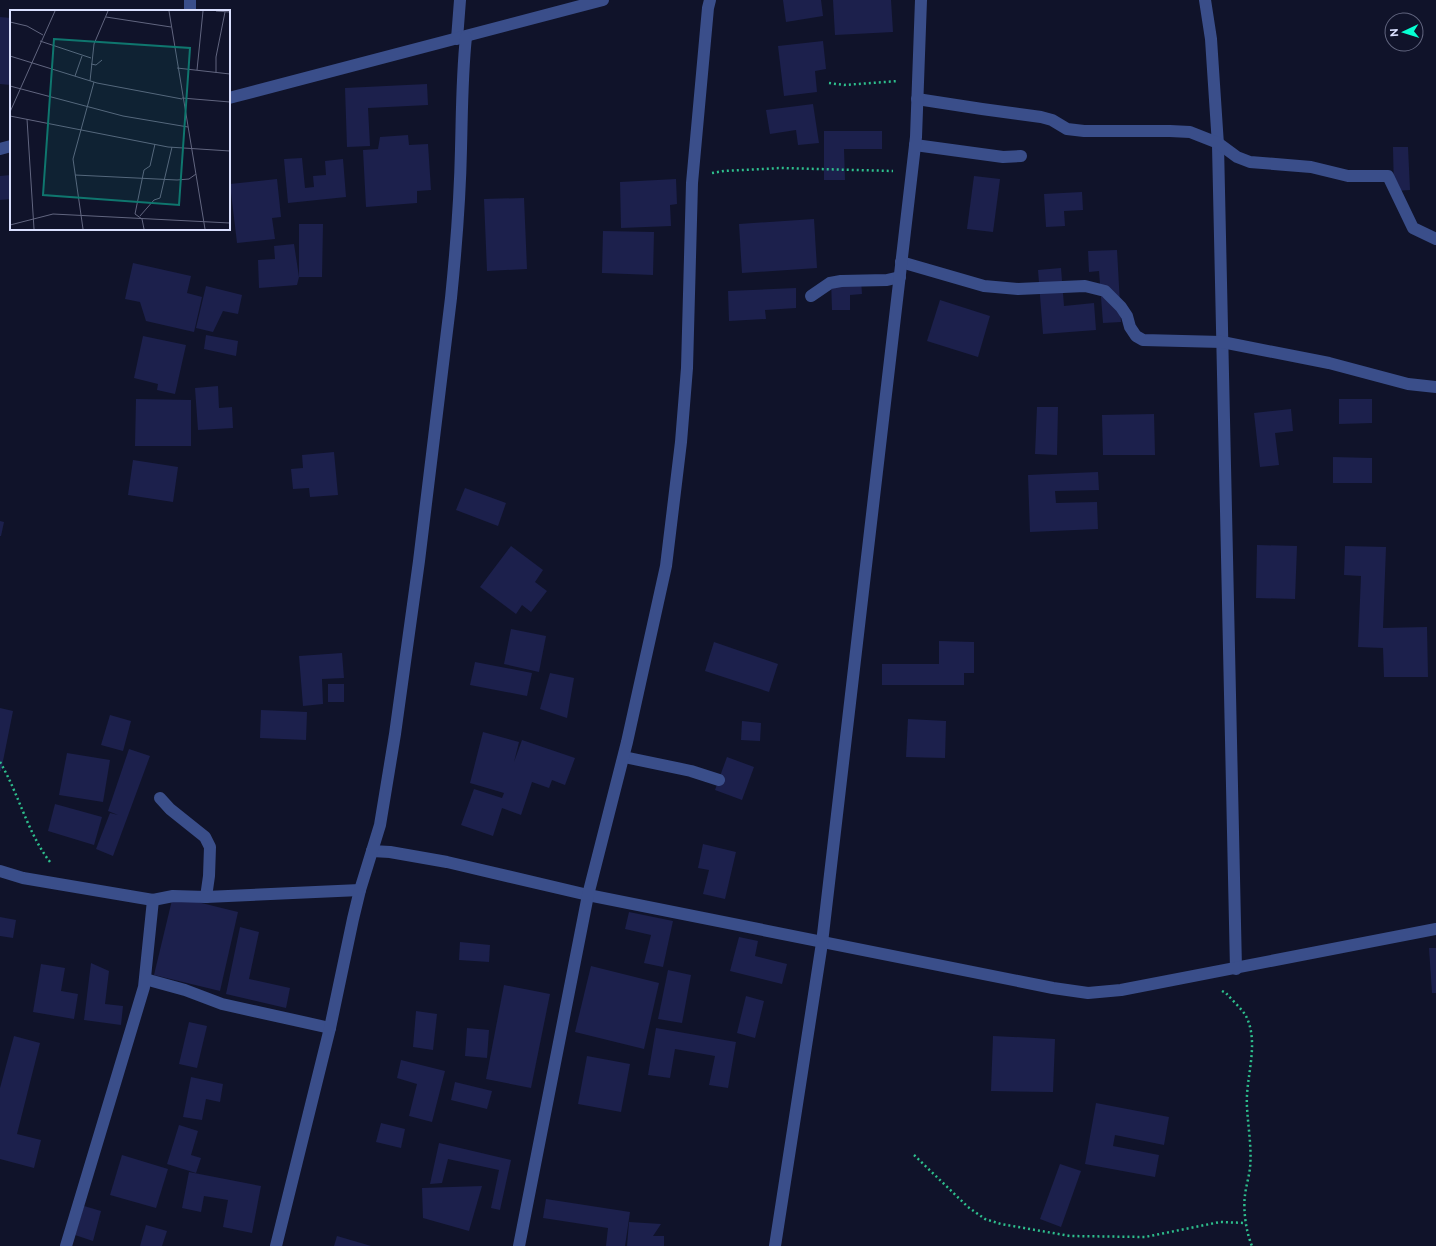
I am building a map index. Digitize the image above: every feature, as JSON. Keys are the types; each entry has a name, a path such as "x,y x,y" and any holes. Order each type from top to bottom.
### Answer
{"street":[{"path":"276,1246 330,1028 360,890 380,825 395,734 420,553 455,257 461,150 462,38 460,0"},
{"path":"230,98 603,0"},
{"path":"519,1246 588,895 624,757 666,566 679,464 687,368 692,183 708,8 710,0"},
{"path":"774,1246 822,943 915,145 921,0"},
{"path":"1205,0 1211,38 1218,143 1236,969"},
{"path":"917,98 1041,117 1052,120 1067,129 1084,131 1190,132 1218,143 1237,157 1250,162 1311,167 1348,176 1388,176 1413,228 1436,239"},
{"path":"915,145 1003,157 1021,156"},
{"path":"0,149 10,146"},
{"path":"901,262 984,286 1018,289 1085,286 1105,291 1121,307 1136,336 1143,340 1222,342 1329,363 1408,384 1436,387"},
{"path":"810,296 830,283 841,280 888,280 900,277"},
{"path":"624,757 691,771 719,780"},
{"path":"160,798 205,837 210,847 210,870 206,897"},
{"path":"372,851 390,852 447,862 588,895 822,943 1053,988 1088,993 1121,990 1199,976 1436,929"},
{"path":"0,871 23,878 153,900 173,896 206,897 360,890"},
{"path":"66,1246 144,988 153,900"},
{"path":"144,979 185,990 222,1004 330,1028"}],"path":[{"path":"829,83 844,85 918,80"},
{"path":"692,183 708,174 738,170 781,168 912,172"},
{"path":"0,762 45,857 66,885"},
{"path":"1199,976 1226,993 1245,1015 1249,1024 1252,1042 1247,1106 1250,1128 1250,1168 1245,1196 1246,1223 1248,1236 1252,1246"},
{"path":"914,1155 968,1207 985,1219 1001,1224 1070,1236 1145,1237 1220,1222 1246,1223"}],"building":[{"path":"783,0 821,0 823,16 786,22"},
{"path":"833,0 891,0 893,32 835,35"},
{"path":"0,17 10,18 10,85 0,84"},
{"path":"823,41 826,69 815,71 817,92 784,96 778,46"},
{"path":"427,84 428,105 368,108 370,146 347,147 345,88"},
{"path":"813,104 819,143 798,145 796,130 770,134 766,110"},
{"path":"824,131 882,131 882,149 844,149 845,180 824,180"},
{"path":"408,135 409,145 428,144 431,190 417,191 417,203 366,207 363,150 378,149 380,137"},
{"path":"1393,147 1408,147 1410,190 1394,191"},
{"path":"302,158 305,188 314,187 313,176 326,175 325,161 343,159 346,197 288,203 284,159"},
{"path":"10,175 10,199 0,200 0,176"},
{"path":"974,176 1000,179 993,232 967,229"},
{"path":"277,179 281,217 272,218 275,239 237,243 230,184"},
{"path":"676,179 677,204 670,205 671,226 621,228 620,182"},
{"path":"1082,192 1083,210 1064,211 1065,226 1046,227 1044,194"},
{"path":"524,198 527,269 487,271 484,199"},
{"path":"814,219 817,268 742,273 739,224"},
{"path":"299,224 323,224 322,277 299,277"},
{"path":"603,231 654,232 653,275 602,273"},
{"path":"294,244 299,277 297,285 259,288 258,260 275,259 274,246"},
{"path":"1117,250 1121,322 1103,323 1099,271 1089,272 1088,251"},
{"path":"133,263 191,276 187,293 202,297 194,332 146,321 140,302 125,299"},
{"path":"1061,268 1064,306 1094,303 1096,330 1043,334 1038,270"},
{"path":"831,280 861,280 862,294 850,295 850,310 832,310"},
{"path":"206,286 242,295 238,314 223,311 213,332 196,328"},
{"path":"796,288 796,308 765,310 766,319 729,321 728,291"},
{"path":"940,300 990,316 978,357 927,341"},
{"path":"206,335 238,341 236,356 204,349"},
{"path":"143,336 186,345 175,394 157,390 158,384 134,378"},
{"path":"218,386 219,408 232,407 233,428 198,430 195,388"},
{"path":"136,399 191,400 191,446 135,446"},
{"path":"1339,399 1372,399 1372,423 1339,424"},
{"path":"1037,407 1058,407 1057,455 1035,454"},
{"path":"1291,409 1293,431 1275,433 1279,465 1260,467 1254,413"},
{"path":"1154,414 1155,455 1103,455 1102,415"},
{"path":"334,452 338,495 310,497 309,488 293,489 291,469 303,468 302,455"},
{"path":"1333,457 1372,458 1372,483 1333,483"},
{"path":"133,460 178,467 173,502 128,495"},
{"path":"1098,472 1099,490 1055,491 1056,503 1097,502 1098,529 1030,532 1028,475"},
{"path":"465,488 506,503 498,526 456,510"},
{"path":"0,521 4,522 1,536 0,536"},
{"path":"1257,545 1297,546 1295,599 1256,598"},
{"path":"511,546 543,570 535,582 547,591 531,612 522,605 516,614 480,587"},
{"path":"1345,546 1386,547 1383,628 1427,627 1428,677 1384,677 1383,648 1358,647 1361,576 1344,575"},
{"path":"511,629 546,636 539,672 504,664"},
{"path":"939,641 974,642 974,673 964,673 964,685 882,685 882,664 939,664"},
{"path":"714,642 778,664 769,692 705,671"},
{"path":"342,653 344,678 322,679 323,704 303,706 299,656"},
{"path":"475,662 532,673 527,696 470,685"},
{"path":"550,673 574,678 567,718 540,709"},
{"path":"328,684 344,684 344,702 328,702"},
{"path":"0,708 13,711 1,771 0,771"},
{"path":"261,710 307,712 306,740 260,738"},
{"path":"110,715 131,721 123,751 101,745"},
{"path":"908,719 946,721 945,758 906,757"},
{"path":"742,721 761,723 760,741 741,740"},
{"path":"483,732 519,742 514,762 522,740 575,758 565,785 552,780 549,788 532,782 521,815 502,808 493,836 461,825 474,789 502,798 504,793 470,783"},
{"path":"129,749 150,756 113,856 96,849 110,813 118,815 108,811"},
{"path":"67,753 110,760 103,802 59,795"},
{"path":"727,757 754,767 742,800 715,790"},
{"path":"55,804 102,817 94,845 48,831"},
{"path":"703,844 736,852 725,899 703,894 709,870 698,868"},
{"path":"173,896 238,912 220,991 154,975"},
{"path":"629,912 673,921 663,967 644,963 651,935 625,929"},
{"path":"0,917 16,920 13,938 0,936"},
{"path":"240,927 259,932 249,979 290,988 286,1008 226,994"},
{"path":"739,937 758,941 755,956 787,964 782,984 730,971"},
{"path":"460,942 490,945 489,962 459,960"},
{"path":"1429,948 1436,948 1436,993 1432,993"},
{"path":"91,963 109,971 105,1004 123,1006 121,1025 84,1020"},
{"path":"41,964 65,968 61,991 78,994 74,1019 33,1012"},
{"path":"591,966 659,983 644,1049 575,1032"},
{"path":"668,970 691,975 682,1023 658,1019"},
{"path":"504,985 550,994 531,1088 486,1079"},
{"path":"746,996 764,1001 755,1038 737,1033"},
{"path":"416,1011 437,1014 433,1050 413,1047"},
{"path":"189,1022 207,1026 197,1068 179,1064"},
{"path":"467,1028 489,1030 487,1058 465,1056"},
{"path":"656,1028 736,1042 728,1088 709,1085 715,1056 675,1049 670,1078 648,1075"},
{"path":"14,1036 40,1043 17,1134 41,1140 34,1168 0,1159 0,1088"},
{"path":"993,1036 1055,1039 1053,1092 991,1091"},
{"path":"587,1056 630,1064 621,1112 578,1104"},
{"path":"401,1060 445,1071 432,1122 409,1116 417,1084 397,1078"},
{"path":"191,1077 223,1084 220,1102 206,1099 202,1120 183,1117"},
{"path":"455,1082 492,1091 487,1109 451,1100"},
{"path":"1096,1103 1169,1117 1164,1145 1115,1135 1113,1146 1159,1155 1155,1177 1085,1164"},
{"path":"381,1123 405,1129 401,1148 376,1142"},
{"path":"179,1125 198,1131 191,1155 201,1158 196,1173 167,1164"},
{"path":"439,1143 511,1160 500,1210 491,1208 499,1170 448,1159 442,1183 430,1184"},
{"path":"122,1155 168,1169 156,1208 110,1195"},
{"path":"1060,1164 1081,1171 1061,1227 1040,1219"},
{"path":"189,1172 261,1186 252,1233 223,1227 228,1200 204,1196 201,1212 182,1208"},
{"path":"482,1186 469,1231 423,1218 422,1188"},
{"path":"546,1199 630,1212 625,1246 606,1246 608,1228 543,1218"},
{"path":"84,1206 101,1211 93,1241 75,1235"},
{"path":"629,1222 661,1224 653,1236 664,1236 664,1246 627,1246"},
{"path":"146,1225 167,1231 162,1246 140,1246"},
{"path":"337,1236 371,1246 334,1246"}]}
